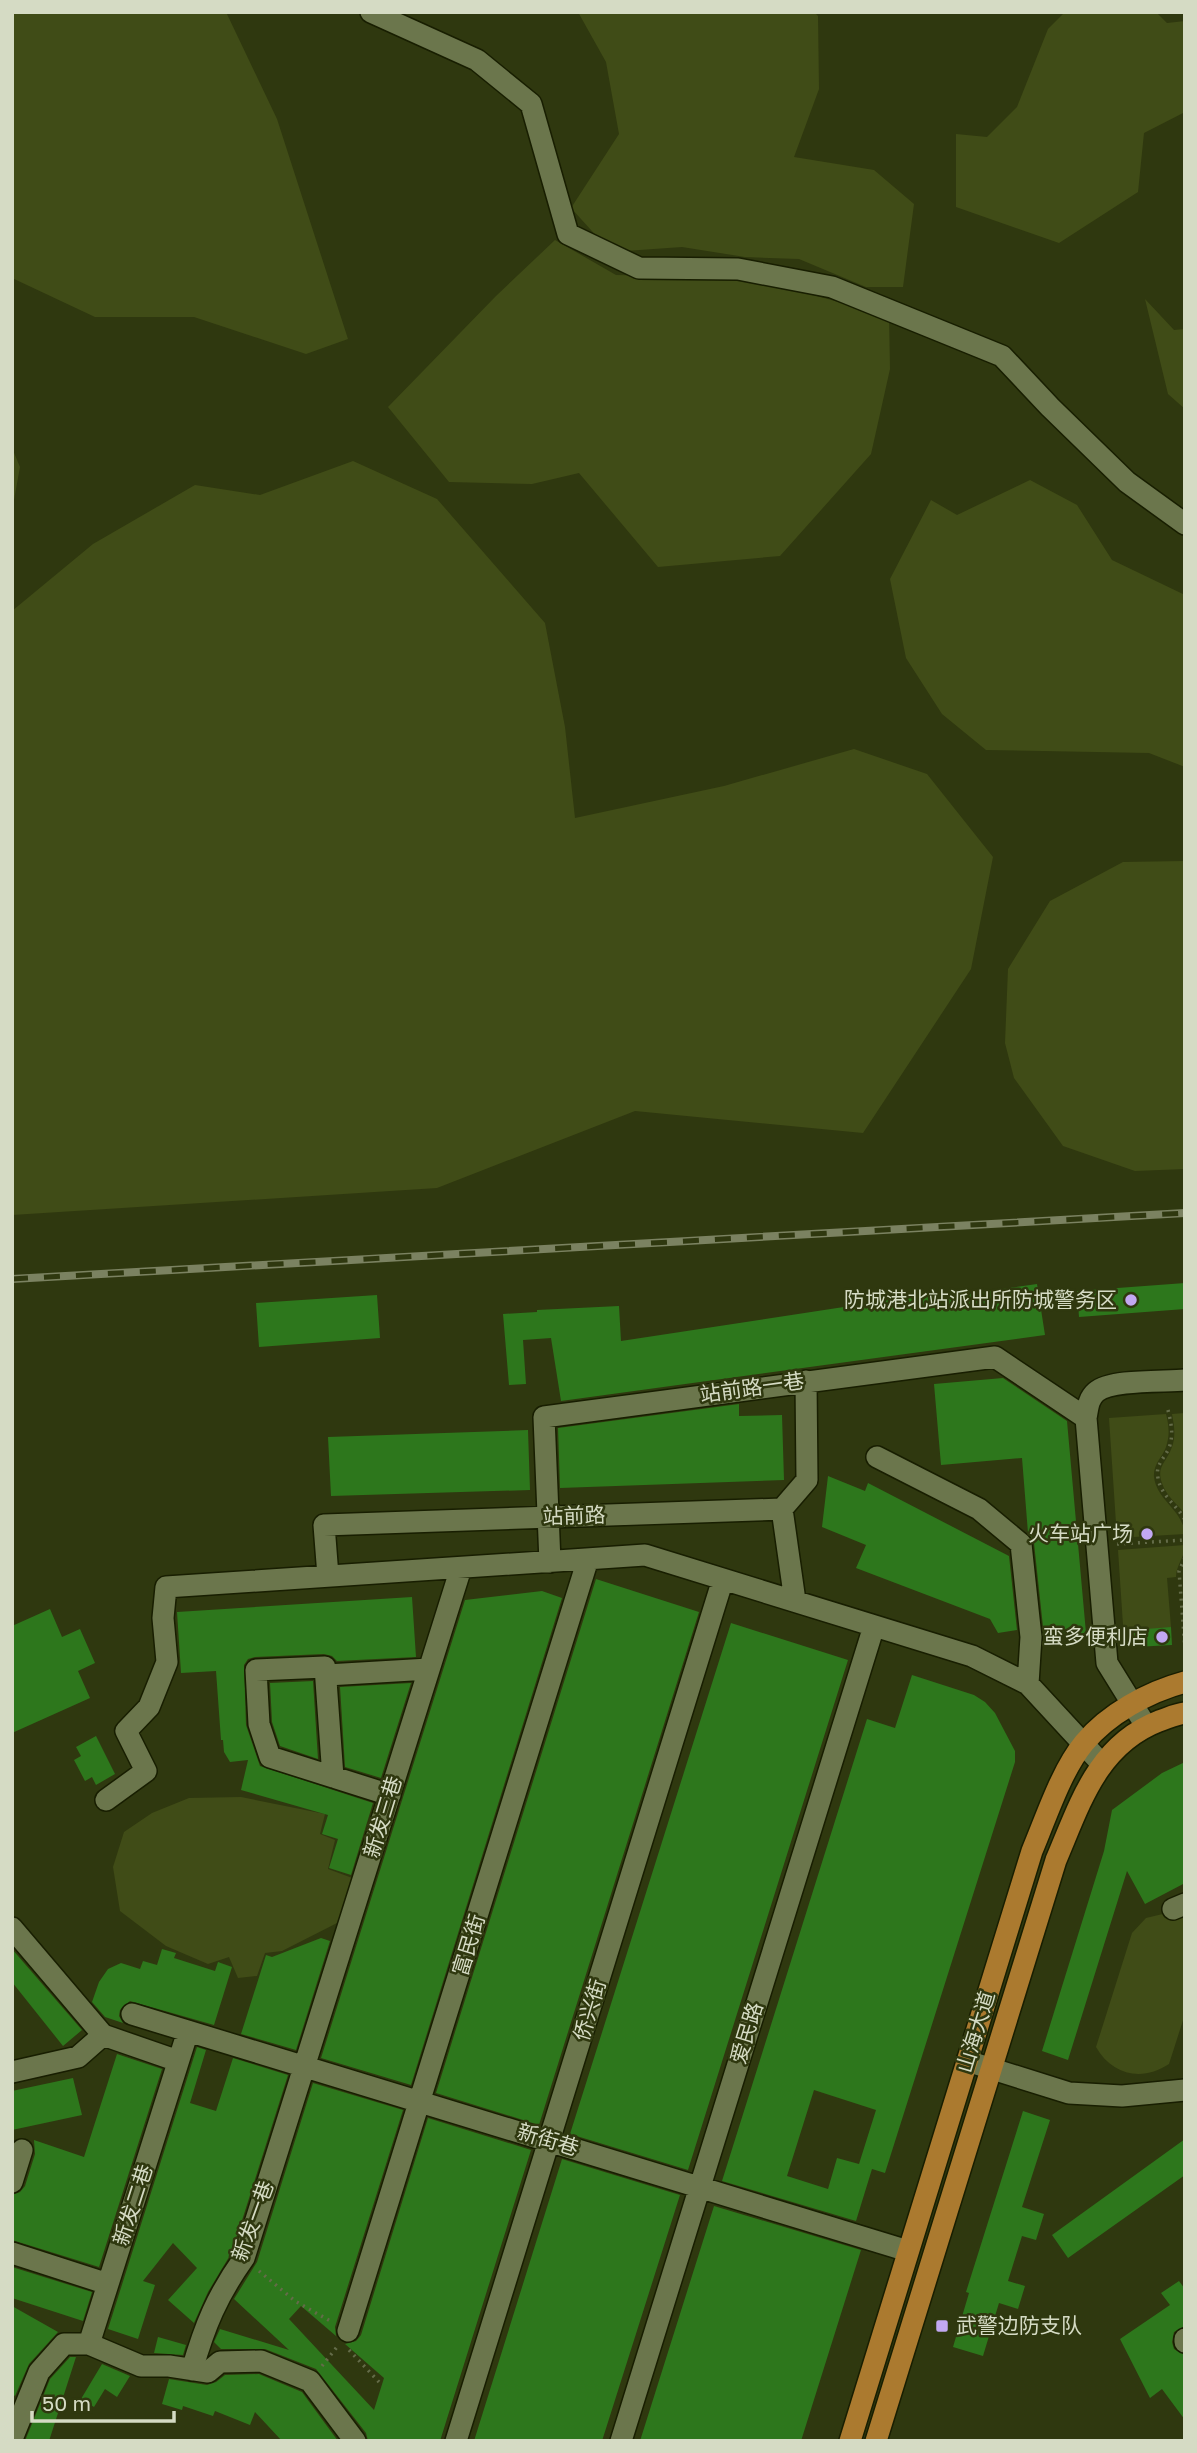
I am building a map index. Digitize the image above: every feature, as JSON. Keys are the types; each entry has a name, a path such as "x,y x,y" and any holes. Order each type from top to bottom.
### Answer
{"main road":[{"name":"山海大道","path":"850,2441 1032,1851 1060,1786 1084,1744 1112,1717 1132,1704 1185,1682"},
{"name":"山海大道","path":"876,2441 1056,1860 1101,1763 1128,1738 1146,1726 1185,1713"}],"street":[{"path":"371,12 477,60 531,104 568,234 639,268 738,269 832,287 1002,356 1127,482 1185,524"},
{"name":"站前路一巷","path":"550,1562 544,1416 995,1357 1086,1418"},
{"path":"1146,1726 1107,1663 1086,1418 1088,1403 1096,1392 1109,1385 1185,1380"},
{"path":"795,1601 782,1509 807,1480 806,1381"},
{"path":"877,1457 979,1509 1021,1545 1031,1637 1028,1684"},
{"name":"站前路","path":"328,1576 324,1525 782,1509"},
{"name":"站前路","path":"106,1800 145,1771 126,1731 149,1707 167,1662 163,1618 166,1587 645,1555 972,1656 1028,1684 1101,1763"},
{"name":"富民街","path":"348,2331 588,1559"},
{"name":"新发三巷","path":"305,2066 461,1568"},
{"name":"侨兴街","path":"456,2441 723,1579"},
{"name":"爱民路","path":"621,2441 874,1626"},
{"path":"333,1777 326,1667 257,1671 259,1724 270,1757 390,1796"},
{"path":"327,1675 429,1669"},
{"path":"12,1928 103,2035 178,2061"},
{"name":"新街巷","path":"132,2014 550,2140 908,2252"},
{"name":"新发二巷","path":"89,2344 188,2031"},
{"path":"12,2072 78,2057 103,2035"},
{"path":"967,2061 1069,2093 1122,2096 1184,2088"},
{"name":"新发一巷","path":"192,2370 205,2325 222,2289 244,2258 305,2066"},
{"path":"12,2182 22,2150"},
{"path":"12,2253 108,2284"},
{"path":"12,2439 39,2372 64,2344 89,2344 141,2365 208,2372 220,2362 261,2361 310,2381 355,2441"}],"path":[{"path":"1168,1410 1173,1429 1169,1446 1157,1466 1157,1477 1168,1501 1185,1520"},
{"path":"1097,1545 1185,1540"},
{"path":"1185,1558 1179,1571 1185,1649"},
{"path":"244,2258 295,2301 348,2331"},
{"path":"310,2381 341,2342 379,2382"}],"green space":[{"path":"12,12 226,12 277,119 348,339 306,354 194,317 95,317 12,278"},
{"path":"578,12 814,12 818,16 819,89 794,157 874,170 914,204 903,287 866,287 799,259 745,257 682,247 611,252 571,208 619,134 606,62"},
{"path":"1065,12 1156,12 1167,23 1185,21 1185,112 1144,133 1138,192 1059,243 956,207 956,134 987,137 1017,107 1048,29"},
{"path":"555,240 616,275 752,278 889,316 890,369 871,454 780,556 658,567 579,473 532,484 449,482 388,407 496,296"},
{"path":"1145,299 1174,330 1185,329 1185,409 1168,394"},
{"path":"12,448 20,467 12,511"},
{"path":"353,461 437,499 545,623 565,727 575,818 724,786 854,749 927,774 993,857 971,969 863,1133 635,1111 437,1188 12,1215 12,611 93,544 195,485 260,495"},
{"path":"1030,480 1077,505 1112,560 1185,595 1185,767 1149,753 986,750 942,714 906,658 890,579 931,500 957,515"},
{"path":"1185,861 1185,1169 1135,1171 1063,1146 1014,1078 1005,1043 1008,969 1050,901 1123,862"},
{"path":"1185,1413 1185,1514 1166,1492 1160,1475 1173,1443 1172,1414"},
{"path":"1166,1414 1168,1438 1154,1477 1160,1493 1180,1518 1185,1534 1117,1538 1109,1418"},
{"path":"1185,1545 1176,1577 1167,1578 1171,1627 1135,1647 1128,1647 1124,1640 1118,1550"},
{"path":"241,1797 325,1814 320,1834 335,1840 328,1869 355,1879 341,1921 282,1951 265,1953 257,1976 238,1978 229,1957 208,1964 166,1946 120,1911 113,1867 124,1832 152,1813 189,1798"},
{"path":"1167,1913 1185,1918 1185,2014 1169,2064 1148,2073 1128,2073 1110,2064 1096,2047 1132,1933 1146,1918"}],"building":[{"name":"防城港北站派出所防城警务区","path":"1185,1283 1185,1309 1079,1317 1077,1291"},
{"path":"1037,1284 1045,1335 561,1401 551,1338 523,1340 526,1384 509,1385 503,1314 619,1306 621,1341 968,1288 969,1294"},
{"path":"377,1295 380,1338 259,1347 256,1303"},
{"path":"1003,1378 1067,1421 1086,1633 1044,1636 1034,1543 1028,1533 1022,1458 941,1465 934,1384"},
{"path":"739,1404 739,1416 782,1415 784,1480 560,1488 558,1428"},
{"path":"528,1430 530,1490 331,1496 328,1437"},
{"path":"828,1476 865,1491 868,1483 1009,1556 1017,1630 998,1633 990,1619 856,1568 866,1545 822,1527"},
{"path":"596,1579 699,1612 539,2125 436,2093"},
{"path":"542,1591 562,1598 411,2085 321,2058 465,1600"},
{"path":"412,1597 416,1657 337,1661 324,1654 255,1657 248,1659 244,1665 246,1725 260,1766 373,1803 351,1875 329,1868 338,1839 322,1834 328,1815 241,1790 248,1760 230,1762 224,1752 216,1671 181,1673 177,1612"},
{"path":"50,1609 62,1637 80,1629 95,1663 78,1671 90,1698 12,1733 12,1626"},
{"path":"731,1623 848,1660 688,2170 570,2134"},
{"path":"1171,1627 1172,1645 1135,1647 1134,1630"},
{"path":"912,1675 974,1695 985,1702 995,1713 1015,1751 1015,1762 885,2173 872,2169 856,2221 722,2181 867,1719 895,1728","holes":["814,2090 876,2110 859,2164 837,2158 828,2189 787,2176"]},
{"path":"313,1681 318,1759 280,1746 272,1722 270,1683"},
{"path":"411,1683 381,1778 345,1767 340,1687"},
{"path":"96,1736 115,1774 96,1785 92,1777 85,1781 74,1760 81,1756 76,1747"},
{"path":"1185,1762 1185,1883 1145,1904 1127,1871 1068,2060 1042,2051 1104,1851 1112,1810 1162,1773"},
{"path":"321,1938 330,1941 296,2050 241,2034 266,1955 272,1957"},
{"path":"12,1949 82,2030 63,2046 12,1982"},
{"path":"162,1949 176,1953 174,1958 215,1971 218,1962 232,1967 214,2025 130,2001 120,2010 119,2016 123,2023 105,2017 92,2002 99,1982 108,1969 121,1963 140,1969 143,1961 157,1965"},
{"path":"197,2047 206,2050 190,2103 216,2111 233,2058 288,2075 232,2252 208,2292 194,2323 168,2300 197,2268 173,2243 143,2281 155,2285 138,2339 108,2329"},
{"path":"117,2054 162,2069 99,2267 12,2240 12,2195 25,2186 35,2154 34,2140 84,2157"},
{"path":"73,2078 82,2115 12,2130 12,2091"},
{"path":"313,2083 403,2110 335,2327 336,2336 301,2306 289,2319 374,2410 384,2378 345,2344 356,2341 361,2335 428,2118 531,2150 440,2441 368,2441 366,2433 316,2369 265,2349 221,2349 214,2342 220,2329 289,2350 234,2299 257,2262"},
{"path":"1023,2111 1050,2120 1022,2207 1044,2214 1036,2240 1022,2236 1008,2281 1025,2286 1018,2309 999,2303 983,2356 953,2347 969,2293 966,2292"},
{"path":"1185,2139 1185,2175 1068,2258 1052,2235"},
{"path":"562,2159 680,2195 602,2441 474,2441"},
{"path":"714,2206 861,2250 801,2441 640,2441"},
{"path":"12,2267 92,2292 83,2321 12,2298"},
{"path":"1179,2281 1185,2289 1185,2326 1174,2332 1172,2342 1174,2349 1185,2355 1185,2420 1162,2389 1150,2398 1120,2339 1170,2305 1161,2293"},
{"path":"12,2306 58,2332 29,2364 15,2396 12,2394"},
{"path":"158,2337 186,2345 183,2355 154,2353"},
{"path":"70,2357 76,2357 49,2441 25,2441 50,2379"},
{"path":"102,2364 130,2376 117,2397 105,2389 94,2407 81,2399"},
{"path":"259,2374 302,2392 338,2441 282,2441 255,2412 250,2425 215,2411 213,2416 183,2406 182,2410 162,2404 169,2379 207,2385 225,2375"}],"railway":[{"path":"12,1279 1185,1213"}],"place":[{"name":"防城港北站派出所防城警务区","path":"1131,1300"},
{"name":"火车站广场","path":"1147,1534"},
{"name":"蛮多便利店","path":"1162,1637"},
{"name":"武警边防支队","path":"942,2326"}]}
